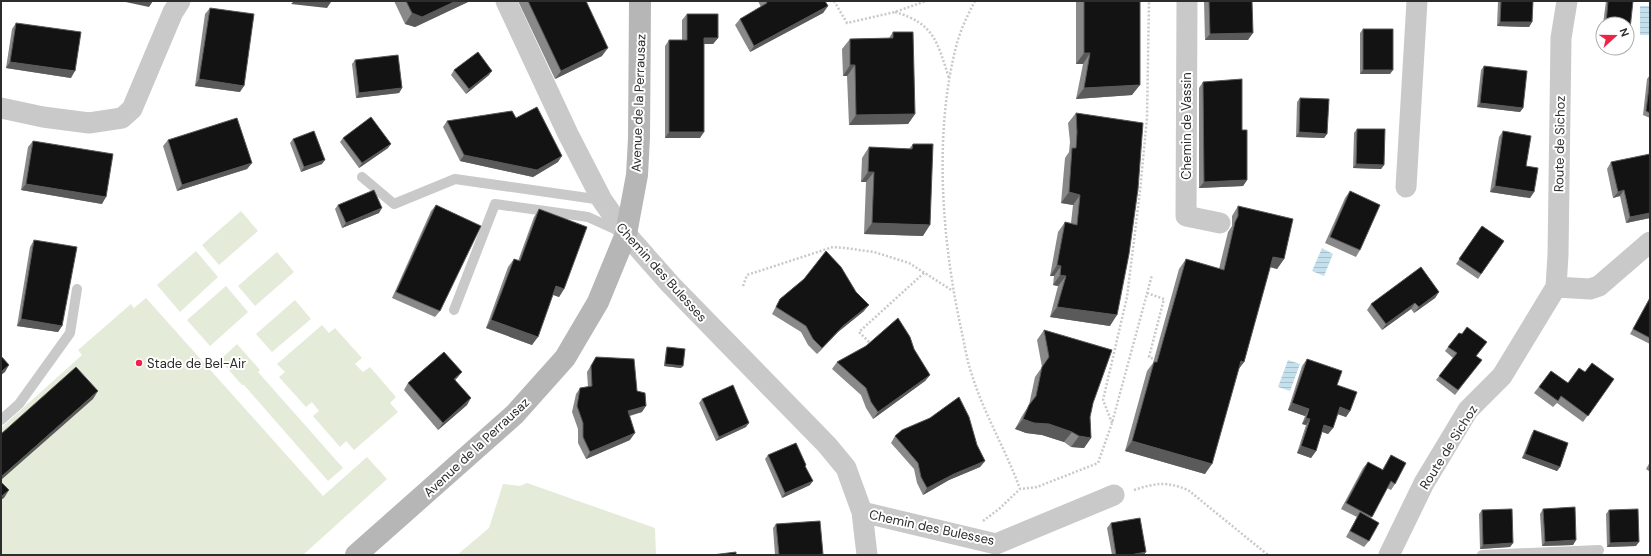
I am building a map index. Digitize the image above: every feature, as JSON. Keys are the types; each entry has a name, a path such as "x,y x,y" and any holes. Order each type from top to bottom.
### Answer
{"street":[{"path":"1,108 43,117 89,123 122,118 132,109 173,12 180,1"},
{"name":"Chemin des Bulesses","path":"506,1 568,134 602,200 626,234 670,284 837,456 846,468 862,512 867,555"},
{"name":"Avenue de la Perrausaz","path":"356,555 515,414 565,358 598,302 626,234 636,175 639,138 640,1"},
{"name":"Chemin de Vassin","path":"1187,1 1186,216 1220,223"},
{"path":"1406,187 1417,1"},
{"name":"Route de Sichoz","path":"1389,555 1424,483 1468,410 1502,376 1556,286 1558,255 1561,38 1567,1"},
{"path":"1556,286 1590,288 1599,286 1650,242"},
{"name":"Chemin des Bulesses","path":"862,512 996,544 1114,495"}],"lane":[{"path":"362,177 394,204 455,179 602,200"},
{"path":"454,310 495,204 588,217 626,234"},
{"path":"1,420 19,404 70,332 77,289"},
{"path":"1482,555 1599,550"},
{"path":"1389,555 1400,555"}],"path":[{"path":"834,1 847,23 895,12 926,1"},
{"path":"975,1 957,41 949,79 943,142 944,222 953,291 972,375 992,427 1014,471 1020,488"},
{"path":"1112,423 1103,400 1127,297 1140,191 1147,118 1149,1"},
{"path":"895,12 912,17 923,24 932,34 941,52 949,79"},
{"path":"743,286 747,275 833,247 874,252 909,263 953,291"},
{"path":"869,342 859,332 925,272"},
{"path":"957,534 979,523 999,510 1020,488 1037,487 1098,463 1112,423 1152,275"},
{"path":"1147,293 1164,299 1149,357 1158,361"},
{"path":"1114,495 1122,494 1152,484 1174,484 1188,490 1268,555"}],"green space":[{"path":"241,211 258,231 219,265 202,245"},
{"path":"196,251 218,277 180,312 157,285"},
{"path":"277,252 294,272 255,306 238,286"},
{"path":"226,286 248,312 210,346 187,320"},
{"name":"Stade de Bel-Air","path":"146,298 323,496 367,457 387,479 303,555 1,555 1,428 82,355 78,350 131,304 134,308"},
{"path":"295,300 311,319 272,352 256,334"},
{"path":"322,325 329,333 335,328 362,358 355,364 363,372 370,367 396,397 390,403 398,412 354,450 346,441 340,447 313,416 319,411 312,402 306,407 279,377 285,372 277,364"},
{"path":"237,344 260,370 258,372 343,468 328,481 244,385 242,385 220,360"},
{"path":"527,483 655,528 656,555 457,555 489,528 503,484 520,486"}],"water":[{"path":"1640,6 1650,6 1650,35 1640,35"},
{"path":"1322,248 1333,254 1324,276 1312,271"},
{"path":"1288,360 1300,364 1290,391 1278,387"}],"building":[{"path":"406,1 456,1 422,17 412,13"},
{"path":"528,1 586,1 608,48 561,71"},
{"path":"766,1 825,1 828,6 754,46 740,19 767,3"},
{"path":"1084,1 1140,1 1140,85 1084,88 1090,53 1084,53"},
{"path":"1209,1 1252,1 1253,33 1210,34"},
{"path":"1501,1 1533,1 1532,22 1500,22"},
{"path":"1608,1 1633,1 1631,16 1607,16"},
{"path":"210,8 254,14 244,86 199,79"},
{"path":"687,14 718,14 718,38 704,38 704,132 669,132 669,40 687,40"},
{"path":"16,23 81,32 75,71 10,62"},
{"path":"1363,29 1393,29 1393,70 1363,70"},
{"path":"893,32 913,32 915,114 856,115 855,65 850,65 850,39 893,38"},
{"path":"478,52 492,71 469,89 454,70"},
{"path":"398,55 402,88 359,93 355,60"},
{"path":"1484,66 1527,71 1523,108 1480,103"},
{"path":"1242,79 1242,130 1247,130 1247,180 1204,182 1203,82"},
{"path":"1650,79 1650,113 1646,111"},
{"path":"1300,98 1329,99 1327,134 1299,132"},
{"path":"537,107 562,156 537,170 464,155 447,121 512,111 516,118"},
{"path":"1076,113 1143,123 1138,189 1129,254 1117,315 1057,307 1066,276 1060,275 1061,266 1057,265 1065,222 1077,225 1080,195 1069,192 1072,148 1076,148"},
{"path":"371,117 391,144 362,163 343,138"},
{"path":"237,118 252,163 182,185 168,140"},
{"path":"1357,129 1385,129 1384,165 1356,164"},
{"path":"314,131 325,160 304,167 293,139"},
{"path":"1503,131 1531,136 1526,166 1538,168 1534,192 1495,186"},
{"path":"33,141 113,154 106,197 26,184"},
{"path":"913,144 933,144 930,225 872,223 874,172 868,172 869,147 912,149"},
{"path":"1650,154 1650,213 1630,217 1624,190 1618,192 1611,162"},
{"path":"374,190 382,208 346,223 338,205"},
{"path":"1350,191 1380,205 1360,250 1330,237"},
{"path":"436,205 481,226 440,311 396,292"},
{"path":"1238,206 1293,219 1284,259 1273,257 1244,362 1241,361 1212,464 1132,441 1154,362 1157,362 1186,259 1224,270 1235,222 1238,216"},
{"path":"539,209 587,227 564,289 556,286 538,337 491,320 514,259 520,261"},
{"path":"1482,226 1504,241 1481,274 1459,259"},
{"path":"34,240 77,247 62,326 21,319"},
{"path":"826,251 841,267 856,292 869,305 843,326 822,348 813,339 806,326 776,307 780,299 804,279"},
{"path":"1421,267 1439,292 1419,307 1415,303 1386,324 1371,304"},
{"path":"1650,298 1650,338 1633,329"},
{"path":"898,318 910,337 914,349 930,375 878,412 871,402 866,388 837,362 866,346"},
{"path":"1467,327 1487,342 1476,356 1482,360 1458,390 1439,376 1457,353 1448,347 1459,333 1462,334"},
{"path":"1044,330 1112,350 1093,403 1090,417 1091,438 1079,436 1049,424 1034,423 1023,419 1029,405 1036,396 1042,367 1049,357"},
{"path":"667,347 685,349 683,366 665,364"},
{"path":"444,352 462,372 454,379 471,398 443,423 408,383"},
{"path":"1,356 9,365 1,372"},
{"path":"596,357 634,359 637,391 645,393 646,406 628,411 635,433 590,452 583,437 583,423 577,406 580,388 592,386 591,366"},
{"path":"1307,359 1342,371 1337,385 1357,392 1350,411 1340,407 1333,428 1324,425 1316,451 1301,446 1310,419 1306,418 1309,409 1292,403"},
{"path":"1592,363 1614,379 1588,416 1561,396 1558,401 1539,387 1551,371 1568,383 1579,368 1585,372"},
{"path":"76,367 98,391 1,477 1,434"},
{"path":"733,385 749,423 719,437 702,399"},
{"path":"959,397 969,417 977,445 985,461 954,474 927,488 921,477 918,463 895,436 902,430 930,418"},
{"path":"1534,430 1568,443 1560,467 1525,454"},
{"path":"796,443 813,481 785,493 768,455"},
{"path":"1391,455 1406,463 1395,484 1391,481 1372,517 1346,503 1368,462 1383,470"},
{"path":"1,482 9,490 1,497"},
{"path":"1575,507 1576,540 1545,542 1543,509"},
{"path":"1512,509 1513,543 1483,545 1482,510"},
{"path":"1638,509 1639,542 1610,543 1609,510"},
{"path":"1360,512 1379,523 1369,541 1350,531"},
{"path":"1140,518 1146,552 1130,555 1116,555 1111,523"},
{"path":"820,521 823,554 779,555 776,524"},
{"path":"736,552 736,555 712,555"}],"place":[{"name":"Stade de Bel-Air","path":"139,363"}]}
